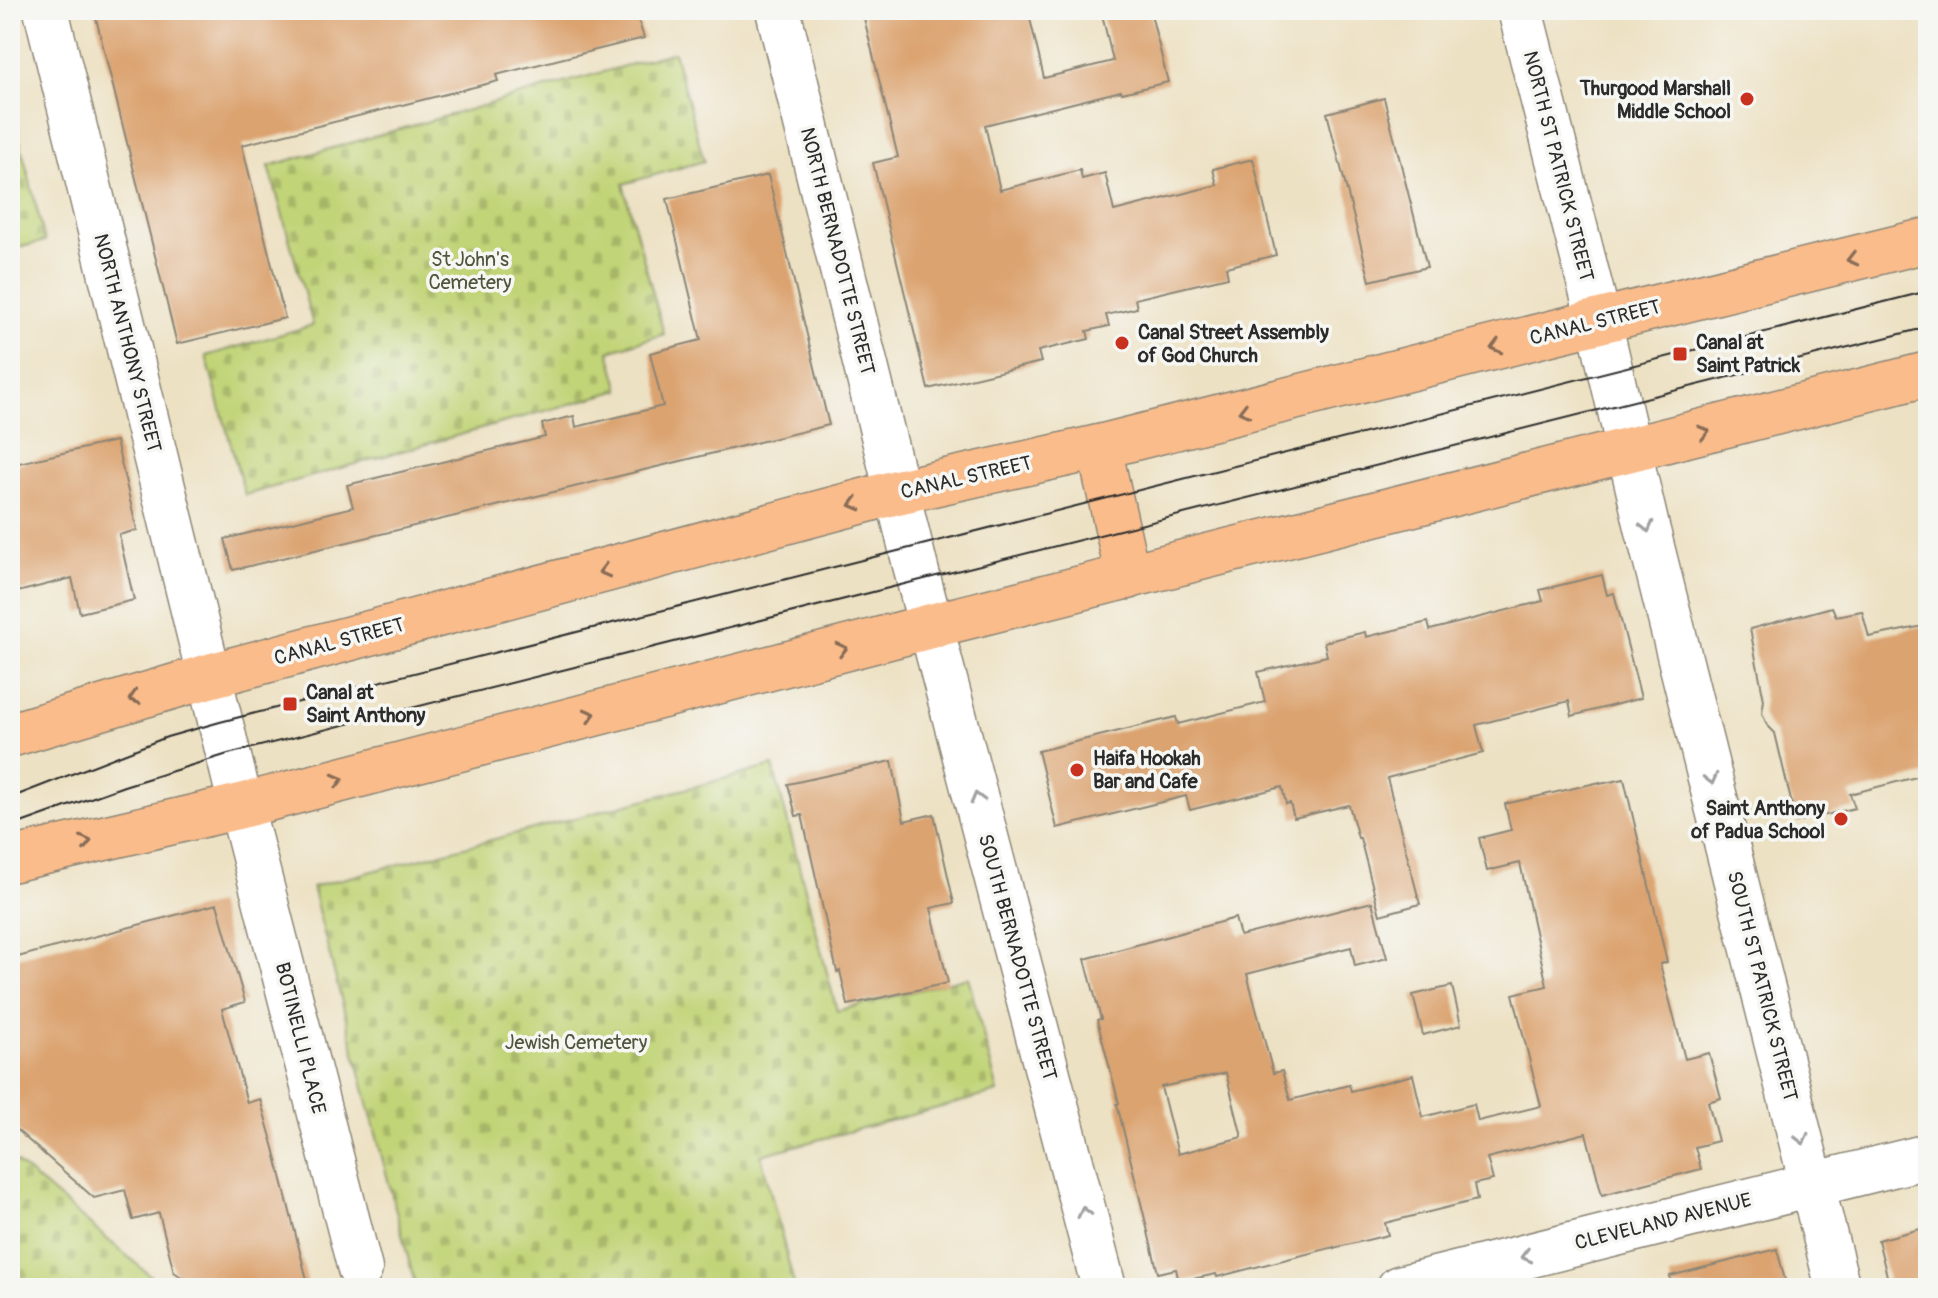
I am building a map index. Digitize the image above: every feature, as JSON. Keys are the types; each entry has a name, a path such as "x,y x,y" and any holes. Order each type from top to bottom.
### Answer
{"main road":[{"name":"CANAL STREET","path":"10,735 209,676 897,492 1099,447 1928,240"},
{"path":"10,860 241,806 931,626 1928,374"},
{"path":"1099,447 1128,577"}],"street":[{"name":"NORTH ANTHONY STREET","path":"46,10 241,806"},
{"name":"NORTH BERNADOTTE STREET","path":"778,10 931,626"},
{"name":"NORTH ST PATRICK STREET","path":"1520,10 1599,321 1628,451"},
{"name":"SOUTH ST PATRICK STREET","path":"1628,451 1838,1288"},
{"name":"SOUTH BERNADOTTE STREET","path":"931,626 1104,1288"},
{"name":"BOTINELLI PLACE","path":"241,806 360,1269"},
{"name":"CLEVELAND AVENUE","path":"1399,1288 1928,1156"}],"green space":[{"name":"St John's Cemetery","path":"674,52 704,161 623,184 664,334 609,351 620,390 245,495 206,356 313,325 269,166"},
{"path":"10,102 45,241 10,250"},
{"name":"Jewish Cemetery","path":"773,766 837,1011 968,977 998,1092 761,1155 795,1288 416,1288 312,887"},
{"path":"10,1157 165,1288 10,1288"}],"building":[{"path":"94,10 635,10 644,38 496,75 498,81 242,145 285,318 177,344"},
{"path":"862,10 1028,10 1044,78 1113,61 1101,10 1150,10 1168,82 985,125 1000,190 1080,170 1082,179 1105,173 1114,211 1217,185 1213,169 1253,159 1276,255 1226,267 1228,277 1135,299 1137,308 1106,315 1109,326 1087,331 1089,339 1038,351 1041,362 928,389 873,163 898,157"},
{"path":"1384,98 1427,267 1370,281 1327,113"},
{"path":"768,175 829,425 233,570 225,539 353,507 347,485 545,437 542,424 574,416 576,427 663,406 650,353 701,340 667,199"},
{"path":"116,441 137,530 119,535 134,600 80,613 72,578 10,594 10,465"},
{"path":"1602,575 1607,595 1614,593 1641,698 1572,716 1569,701 1476,725 1483,753 1387,778 1420,904 1380,915 1349,805 1294,818 1290,803 1286,804 1282,787 1190,810 1186,796 1057,828 1038,751 1176,717 1178,724 1265,702 1258,672 1327,656 1324,642 1365,632 1366,637 1428,622 1430,630 1543,601 1540,590"},
{"path":"1832,607 1836,616 1862,611 1869,637 1928,625 1928,774 1850,794 1855,808 1796,822 1775,733 1762,713 1764,700 1750,629"},
{"path":"892,761 904,821 934,814 954,903 931,908 948,983 848,1005 840,971 837,972 802,815 796,816 788,784"},
{"path":"1624,779 1667,962 1660,964 1685,1059 1709,1053 1721,1098 1708,1102 1718,1141 1695,1147 1701,1169 1602,1195 1586,1133 1487,1158 1493,1180 1474,1184 1477,1200 1385,1223 1388,1235 1217,1277 1216,1274 1179,1282 1176,1269 1158,1273 1085,959 1235,918 1240,936 1372,902 1387,958 1355,966 1351,947 1247,974 1273,1073 1282,1071 1290,1100 1349,1085 1351,1091 1413,1075 1423,1117 1474,1104 1478,1121 1541,1106 1513,994 1547,986 1520,863 1487,871 1479,838 1511,830 1505,804","holes":["1226,1073 1242,1137 1178,1154 1161,1087"]},
{"path":"217,904 245,1002 222,1009 247,1103 260,1099 309,1288 198,1288 174,1272 159,1213 133,1220 125,1190 94,1198 10,1124 10,959"},
{"path":"1452,986 1461,1025 1423,1035 1413,995"},
{"path":"1928,1227 1928,1288 1890,1288 1878,1240"},
{"path":"1777,1249 1787,1288 1671,1288 1670,1276"}],"tram line":[{"path":"10,798 167,737 220,722 1928,291"},
{"path":"10,827 124,786 228,754 1928,327"}],"place":[{"name":"Thurgood Marshall Middle School","path":"1747,99"},
{"name":"Canal Street Assembly of God Church","path":"1122,343"},
{"name":"Canal at Saint Patrick","path":"1680,354"},
{"name":"Canal at Saint Anthony","path":"290,704"},
{"name":"Haifa Hookah Bar and Cafe","path":"1077,770"},
{"name":"Saint Anthony of Padua School","path":"1841,819"}]}
